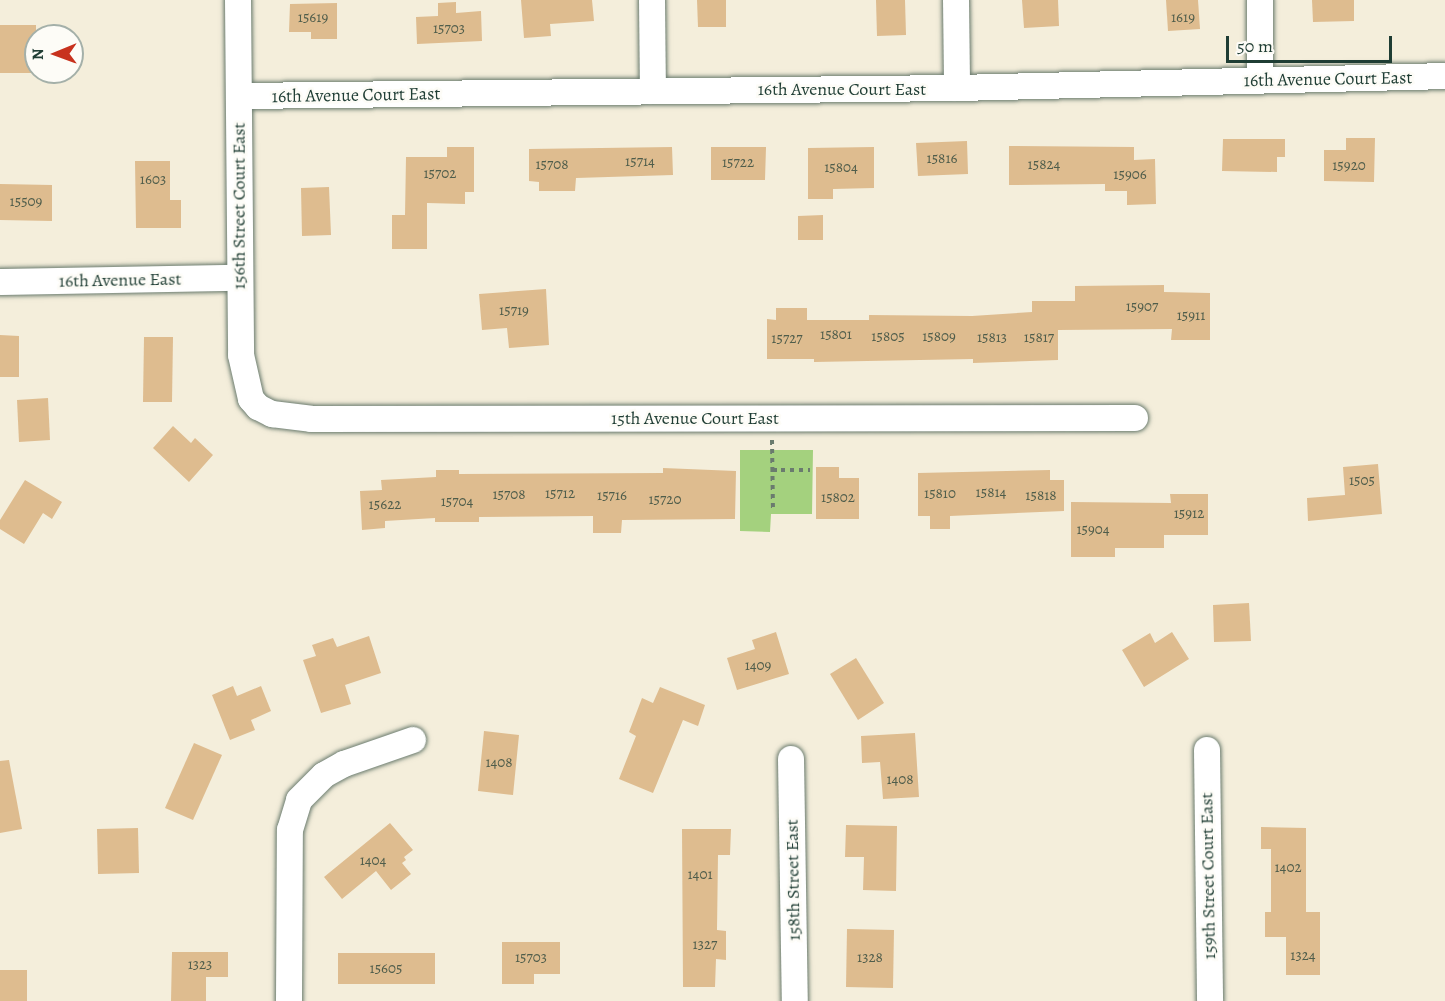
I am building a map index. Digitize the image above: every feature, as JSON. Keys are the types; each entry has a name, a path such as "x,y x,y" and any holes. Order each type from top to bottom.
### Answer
{"street":[{"name":"156th Street Court East","path":"238,0 241,354 246,384 251,399 258,407"},
{"path":"652,0 653,91"},
{"path":"956,0 957,88"},
{"path":"1260,0 1260,80"},
{"name":"16th Avenue Court East","path":"239,96 957,88 1445,76"},
{"name":"16th Avenue East","path":"0,282 239,278"},
{"name":"15th Avenue Court East","path":"258,407 272,414 311,419 1135,418"},
{"path":"289,1001 290,830 299,800 324,775 345,764 413,740"},
{"name":"159th Street Court East","path":"1206,750 1210,1001"},
{"name":"158th Street East","path":"791,759 795,1001"}],"path":[{"path":"772,418 773,511"},
{"path":"772,470 810,470"}],"green space":[{"path":"740,450 813,450 812,514 771,514 770,532 740,531"}],"building":[{"path":"521,0 592,0 594,21 550,24 551,36 524,38"},
{"path":"697,0 726,0 726,27 698,27"},
{"path":"876,0 905,0 906,35 877,36"},
{"path":"1022,0 1058,0 1059,26 1024,28"},
{"path":"1166,0 1198,0 1200,29 1168,31"},
{"path":"1312,0 1354,0 1354,21 1313,22"},
{"path":"456,2 456,13 481,11 482,41 417,44 416,17 438,16 438,3"},
{"path":"337,3 337,39 311,39 311,32 289,32 290,4"},
{"path":"0,25 24,25 24,73 0,73"},
{"path":"1346,138 1375,138 1374,182 1324,181 1324,150 1346,150"},
{"path":"1223,139 1285,139 1285,157 1277,157 1277,172 1222,171"},
{"path":"967,141 968,174 918,176 916,143"},
{"path":"1009,146 1134,147 1134,160 1155,159 1156,204 1127,205 1127,191 1105,191 1105,184 1009,185"},
{"path":"447,147 474,147 474,192 465,192 465,204 427,203 427,249 392,249 392,215 405,215 406,157 447,157"},
{"path":"672,147 673,175 576,178 575,191 539,191 539,182 529,181 529,149"},
{"path":"711,147 766,147 765,180 711,180"},
{"path":"874,147 874,188 833,189 833,199 808,199 808,148"},
{"path":"135,161 170,161 170,200 181,200 181,228 136,228"},
{"path":"0,184 52,185 52,221 0,220"},
{"path":"329,187 331,235 302,236 301,188"},
{"path":"823,215 823,240 798,240 798,216"},
{"path":"1164,285 1164,292 1210,293 1210,340 1171,340 1172,329 1058,330 1058,360 973,363 973,359 814,362 814,359 767,359 767,319 776,320 776,308 807,308 807,320 869,320 869,315 972,316 1032,312 1032,301 1075,301 1075,286"},
{"path":"546,289 549,345 509,348 507,328 482,330 479,294"},
{"path":"0,335 19,336 19,377 0,377"},
{"path":"144,337 173,337 172,402 143,402"},
{"path":"48,398 50,440 19,442 17,400"},
{"path":"173,426 191,443 195,438 213,455 189,482 153,448"},
{"path":"1378,464 1382,514 1308,521 1307,498 1345,495 1343,467"},
{"path":"816,467 839,467 839,478 859,478 859,519 816,519"},
{"path":"663,468 736,471 735,519 622,520 621,533 593,533 593,516 479,517 479,522 435,522 435,518 385,521 385,528 362,530 360,491 382,490 381,480 436,477 436,470 459,470 459,474 663,473"},
{"path":"1050,470 1050,480 1064,480 1064,511 950,516 950,529 930,529 930,516 918,516 918,473"},
{"path":"25,480 62,502 52,519 43,513 24,544 0,529 0,520"},
{"path":"1170,494 1208,494 1208,535 1164,535 1164,548 1115,548 1115,557 1071,557 1071,502 1171,503"},
{"path":"1249,603 1251,641 1214,642 1213,605"},
{"path":"776,632 789,674 737,690 727,658 755,649 752,640"},
{"path":"1172,632 1189,659 1144,687 1122,650 1150,633 1155,643"},
{"path":"369,636 381,673 345,685 351,704 321,713 303,660 316,656 312,645 333,638 337,647"},
{"path":"856,658 884,703 858,720 830,674"},
{"path":"233,686 237,696 261,686 271,711 251,720 255,730 230,740 212,695"},
{"path":"660,687 705,705 698,726 683,720 653,793 619,779 636,736 629,732 642,698 653,703"},
{"path":"484,731 519,735 513,795 478,791"},
{"path":"915,733 919,797 883,799 880,762 862,763 861,736"},
{"path":"194,743 222,755 193,820 165,808"},
{"path":"9,760 22,829 0,833 0,761"},
{"path":"390,823 413,850 404,857 406,860 402,863 411,874 391,890 376,871 342,899 324,877"},
{"path":"846,825 897,826 896,891 863,890 864,857 845,857"},
{"path":"1261,827 1306,828 1306,912 1320,912 1320,975 1286,975 1286,937 1265,937 1265,912 1271,912 1271,849 1261,849"},
{"path":"138,828 139,873 98,874 97,829"},
{"path":"682,829 731,829 730,855 718,855 717,930 726,931 726,960 716,959 715,987 683,987"},
{"path":"847,929 894,930 893,988 846,987"},
{"path":"502,942 560,942 560,974 534,974 534,984 502,984"},
{"path":"172,952 228,952 228,977 206,977 206,1001 171,1001"},
{"path":"338,953 435,953 435,984 338,984"},
{"path":"0,970 27,970 27,1001 0,1001"}]}
